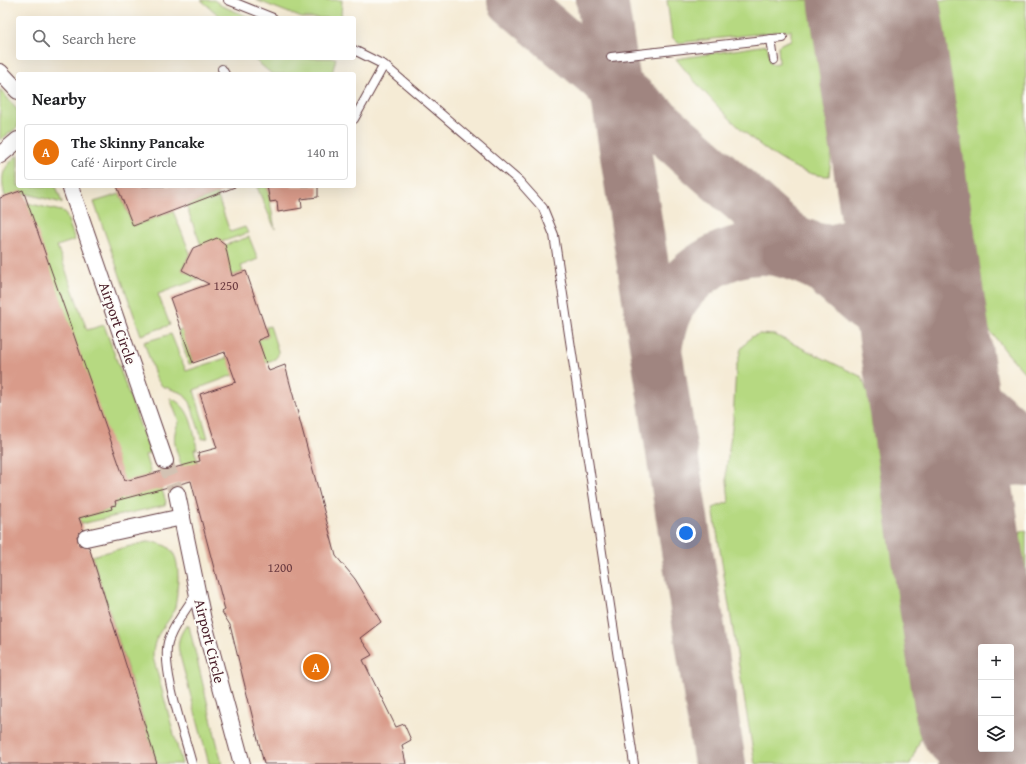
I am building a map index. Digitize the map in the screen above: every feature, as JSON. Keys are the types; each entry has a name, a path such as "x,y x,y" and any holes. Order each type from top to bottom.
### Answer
{"street":[{"path":"0,72 16,89"},
{"path":"0,155 16,142"},
{"name":"Airport Circle","path":"71,188 165,461"},
{"name":"Airport Circle","path":"177,494 197,593 242,764"},
{"path":"86,538 182,517"}],"lane":[{"path":"228,0 268,16"},
{"path":"611,57 783,38"},
{"path":"771,39 774,60"},
{"path":"356,51 384,65 519,181 544,208 554,235 634,764"},
{"path":"356,115 384,65"},
{"path":"192,764 167,670 166,649 169,638 197,593"}],"green space":[{"path":"201,0 214,0 222,6 246,16 220,16"},
{"path":"256,0 342,0 341,16 297,16"},
{"path":"667,0 819,0 836,117 829,176 809,173 788,163 766,149 724,113 676,59 767,45 771,64 779,63 778,46 791,40 791,30 678,43 672,37"},
{"path":"921,0 1026,0 1026,374 1008,354 980,318 962,256"},
{"path":"255,60 336,60 332,72 270,72"},
{"path":"0,89 16,109 16,128 0,140"},
{"path":"16,157 16,188 57,188 62,203 24,193 5,197 3,178 9,164"},
{"path":"257,188 267,188 275,229"},
{"path":"120,194 133,226 173,211 190,253 182,270 199,279 158,294 170,325 141,335 94,202"},
{"path":"217,194 230,232 245,227 248,233 221,242 201,245 186,206"},
{"path":"27,203 65,212 75,240 57,246 87,330 104,325 150,453 145,455 154,484 160,483 166,502 165,505 81,524 76,507 81,517 112,509 111,506 116,505"},
{"path":"249,237 258,259 241,266 243,272 214,282 225,245"},
{"path":"270,326 278,351 278,355 275,359 194,390 208,438 202,439 190,402 182,393 162,386 156,378 144,342 171,334 186,371 260,347 258,340 268,336 266,327"},
{"path":"182,330 193,363 189,364 178,331"},
{"path":"759,334 775,335 862,377 885,445 925,696 925,728 910,764 755,764 713,508 729,502 726,471 733,420 736,368 741,349 751,337"},
{"path":"170,398 183,406 190,419 197,449 194,449 199,467 183,470 175,446 176,428 179,422"},
{"path":"1021,531 1026,531 1026,679 1011,590"},
{"path":"146,542 162,544 168,547 177,563 178,579 175,607 158,635 153,657 182,764 157,764 92,556"},
{"path":"186,626 189,626 222,764 209,764 179,652 178,645 182,632"}],"building":[{"path":"118,188 232,188 133,226"},
{"path":"267,188 318,188 318,197 301,199 302,208 278,212 277,201 270,202"},
{"path":"23,190 125,481 200,461 198,453 217,448 200,394 236,382 225,352 193,363 170,298 209,284 182,270 193,248 217,238 225,244 232,276 246,271 268,336 258,340 269,371 285,365 336,556 355,579 381,622 360,638 372,655 363,660 396,727 404,724 411,740 402,745 406,764 264,764 230,625 222,612 225,610 191,481 115,501 116,505 111,506 112,509 79,518 83,529 77,536 79,545 89,547 157,764 0,764 0,198"}],"taxiway":[{"path":"513,0 602,76 615,89 629,98 942,372"},
{"path":"602,0 720,764"},
{"path":"788,238 805,246 823,250 834,250 854,243 872,231 886,214 893,199 896,179 897,151"},
{"path":"656,347 663,318 674,296 695,274 720,258 748,250 770,249 803,258 816,264"},
{"path":"926,343 942,372 1026,445"},
{"path":"953,522 961,495 966,486 980,473 997,463 1026,460"},
{"path":"964,764 978,692 972,693"}],"runway":[{"path":"874,0 978,693"}],"tunnel":[{"path":"165,461 177,494"}],"place":[{"name":"The Skinny Pancake","path":"316,667"}]}
